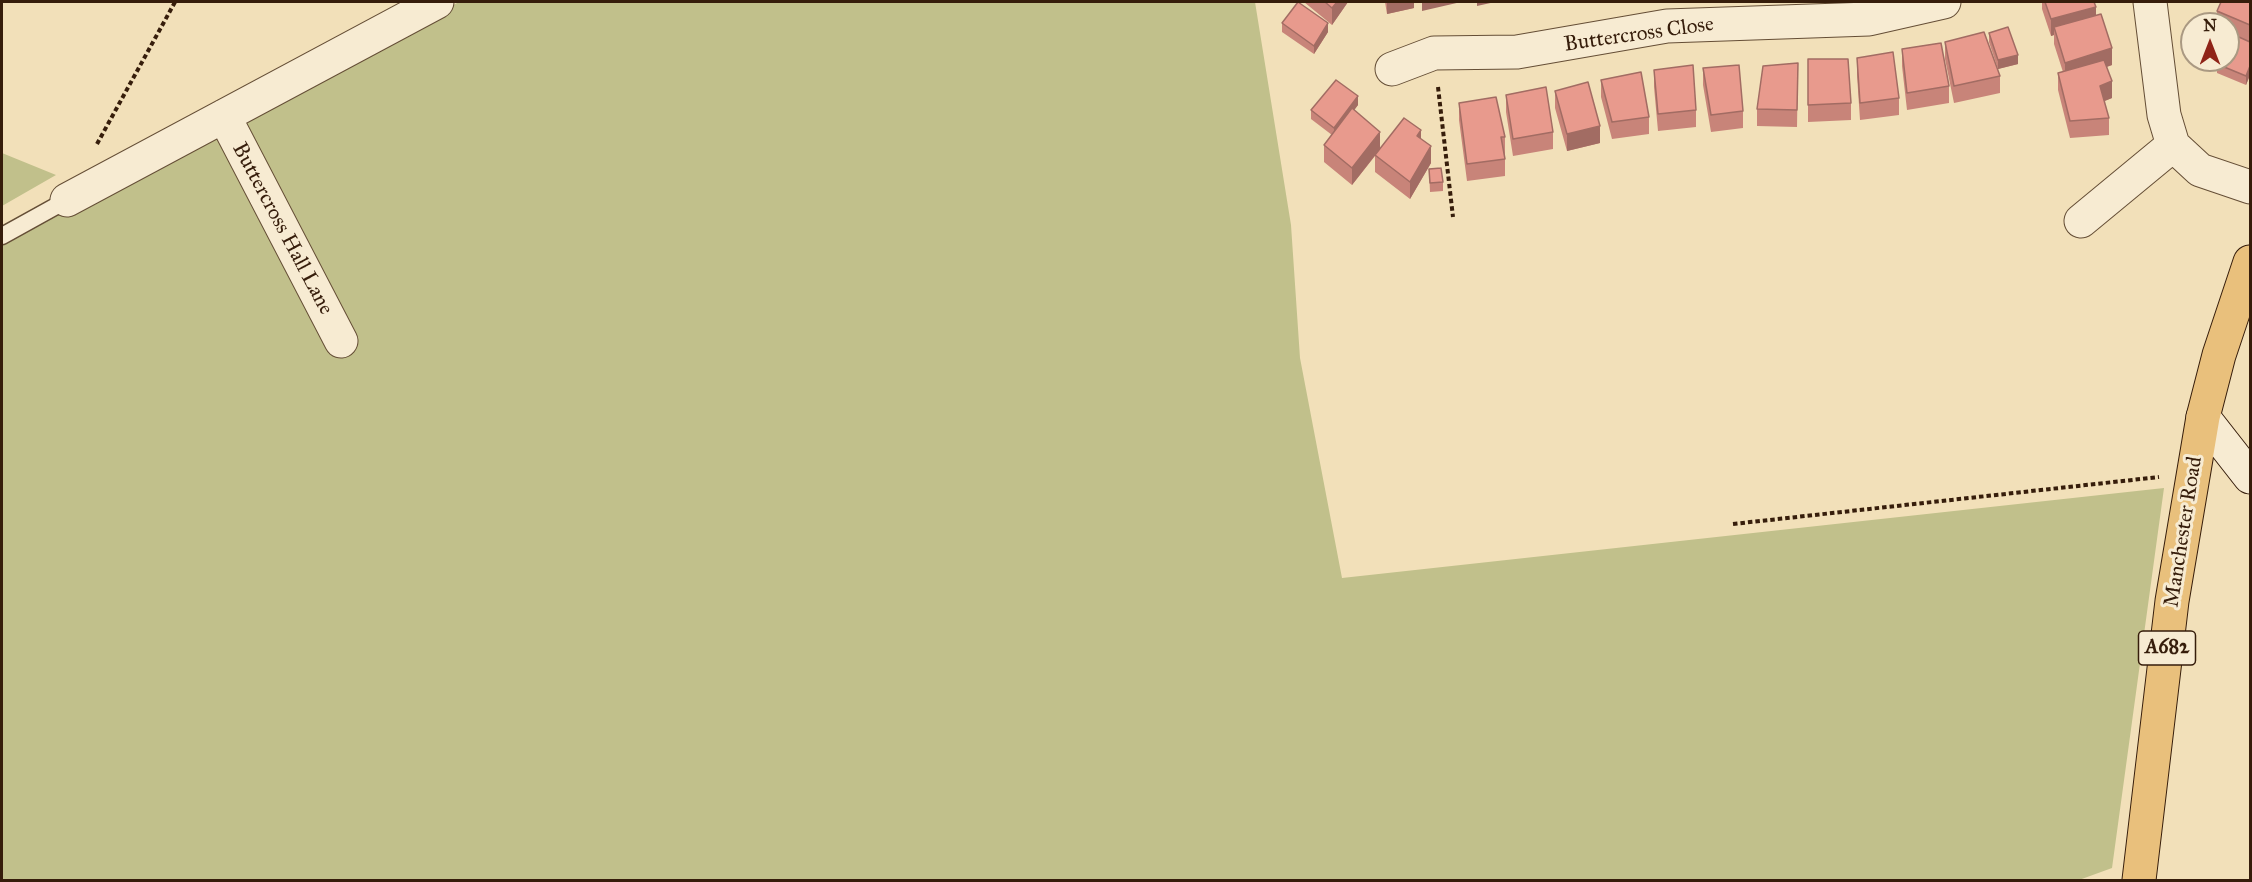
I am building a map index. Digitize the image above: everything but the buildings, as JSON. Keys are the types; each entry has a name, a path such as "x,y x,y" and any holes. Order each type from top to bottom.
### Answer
{"main road":[{"name":"Manchester Road","path":"2139,880 2172,601 2203,417 2219,355 2250,262"}],"street":[{"path":"67,200 437,2"},
{"name":"Buttercross Close","path":"1392,69 1434,53 1517,52 1667,26 1886,9 1944,2"},
{"path":"2150,2 2164,115 2173,145 2200,170 2250,187"},
{"name":"Buttercross Hall Lane","path":"224,116 341,341"},
{"path":"2080,221 2173,145"},
{"path":"2203,417 2250,477"}],"lane":[{"path":"2,236 67,200"}],"path":[{"path":"95,148 175,2"},
{"path":"1434,53 1453,218"},
{"path":"1733,524 2158,477 2193,480"}],"shaded area":[{"path":"459,2 1255,2 1291,225 1300,358 1342,578 2164,488 2112,868 2079,880 2,880 2,244"},
{"path":"2,153 56,175 2,206"}]}
